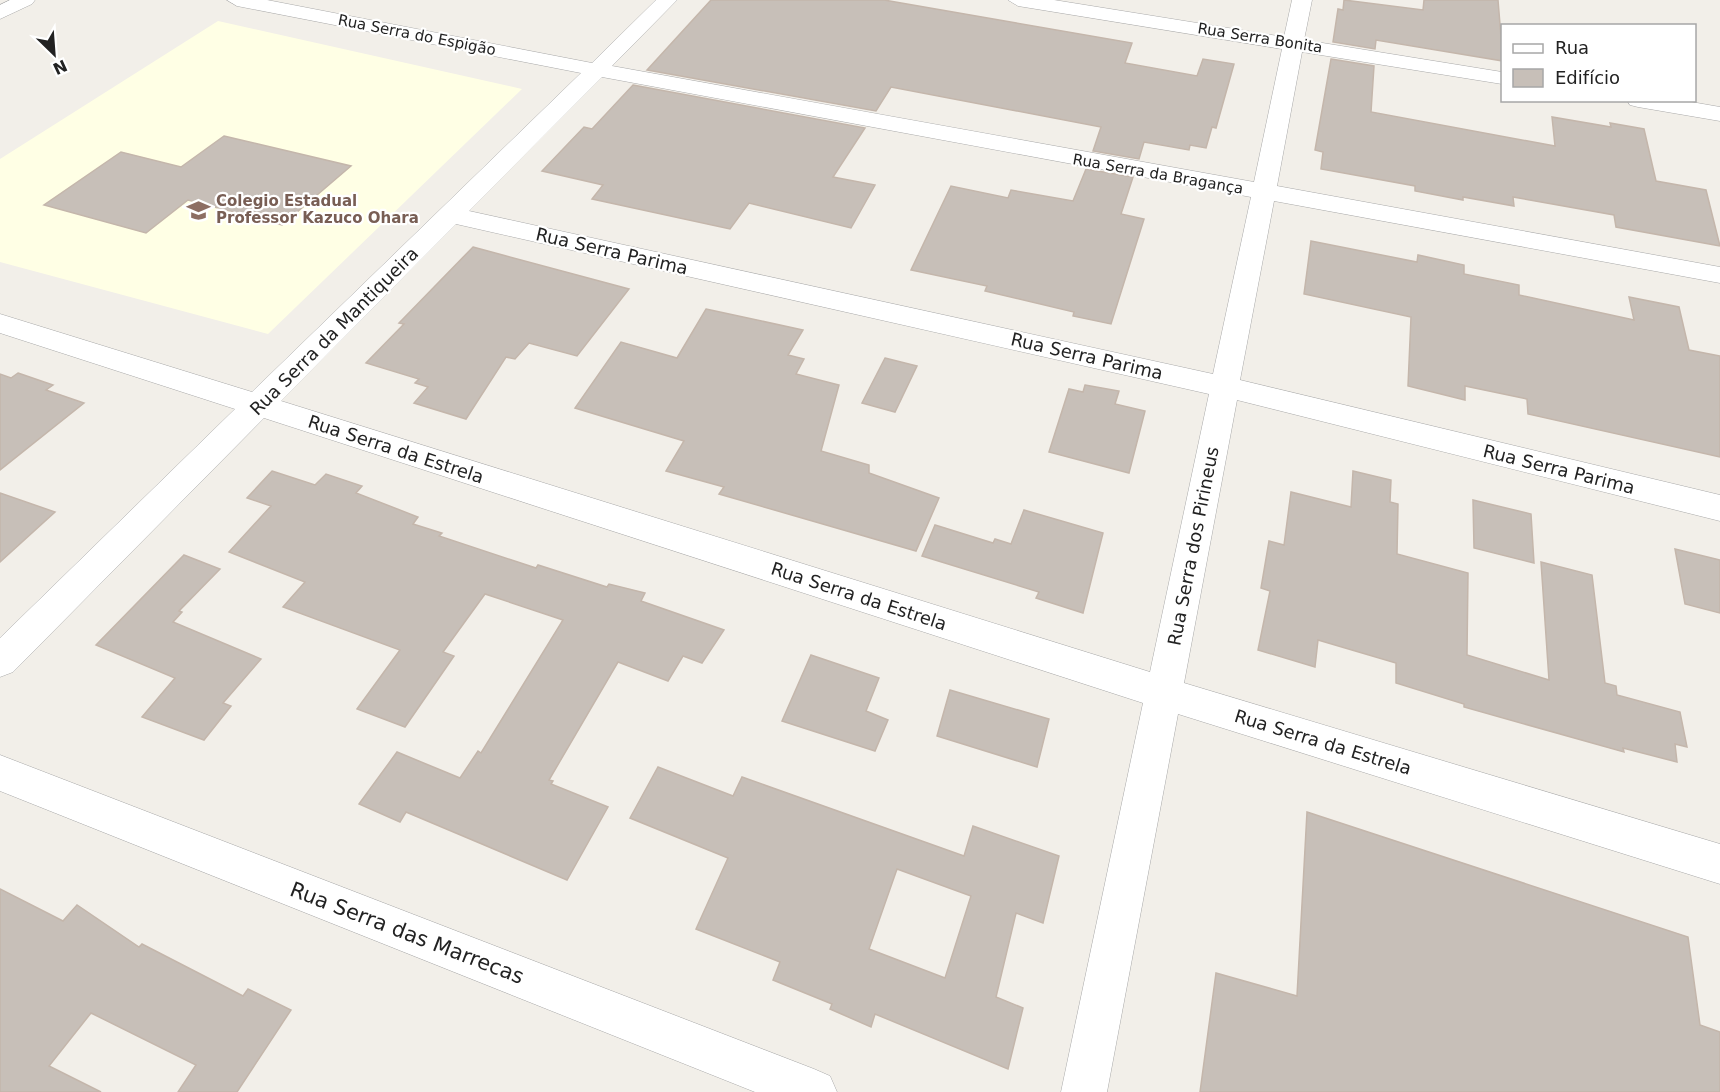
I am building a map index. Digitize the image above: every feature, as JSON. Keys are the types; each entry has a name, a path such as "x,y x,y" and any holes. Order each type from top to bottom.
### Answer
{"street":[{"path":"0,13 25,0"},
{"name":"Rua Serra do Espigão","path":"237,0 597,70"},
{"name":"Rua Serra da Mantiqueira","path":"0,661 667,0"},
{"name":"Rua Serra Bonita","path":"1018,0 1501,78"},
{"name":"Rua Serra dos Pirineus","path":"1084,1092 1302,0"},
{"name":"Rua Serra da Bragança","path":"597,70 1720,275"},
{"path":"1650,102 1720,114"},
{"name":"Rua Serra Parima","path":"451,215 1225,387 1720,508"},
{"name":"Rua Serra da Estrela","path":"0,323 1163,693 1720,864"},
{"name":"Rua Serra das Marrecas","path":"0,773 814,1092"}],"shaded area":[{"name":"Colegio Estadual Professor Kazuco Ohara","path":"218,21 522,89 268,334 0,262 0,159"}],"building":[{"path":"711,0 884,0 1132,43 1125,63 1197,76 1203,59 1234,64 1216,128 1212,127 1206,148 1190,145 1189,150 1144,142 1139,159 1093,151 1101,127 891,87 876,111 647,70"},
{"path":"1344,0 1423,10 1424,0 1498,0 1501,61 1376,40 1375,49 1333,42 1338,9 1343,10"},
{"path":"1331,59 1374,66 1371,112 1555,146 1552,117 1611,127 1610,123 1644,129 1656,181 1706,190 1720,246 1616,227 1614,215 1513,197 1514,206 1463,197 1463,200 1415,191 1415,186 1321,169 1323,152 1315,150"},
{"path":"633,85 865,128 833,177 875,185 851,228 749,203 730,229 592,199 603,185 542,171 584,127 592,129"},
{"path":"224,136 351,166 282,225 188,200 146,233 44,205 121,152 181,167"},
{"path":"1086,169 1133,177 1121,214 1144,219 1111,324 1073,316 1074,312 985,291 987,286 911,270 951,186 1008,198 1011,190 1073,201"},
{"path":"1311,241 1417,262 1418,255 1464,265 1464,274 1519,285 1519,295 1634,320 1629,297 1679,307 1689,350 1720,356 1720,457 1528,414 1527,399 1465,386 1465,400 1408,386 1411,317 1304,294"},
{"path":"473,247 629,289 577,356 529,343 515,359 506,357 466,419 414,403 428,387 415,383 419,379 366,363 404,324 399,323"},
{"path":"706,309 803,330 788,355 804,359 796,374 839,385 821,451 869,465 869,473 939,498 916,551 719,494 724,487 666,471 684,441 575,408 621,342 677,358"},
{"path":"885,358 917,366 895,412 862,403"},
{"path":"18,373 53,385 46,390 84,403 0,470 0,374 11,378"},
{"path":"1085,385 1119,391 1115,404 1145,411 1129,473 1049,452 1069,389 1083,392"},
{"path":"272,471 315,485 326,474 362,486 356,493 418,517 413,524 442,533 439,536 536,568 538,565 607,587 609,584 645,593 641,601 724,630 702,663 683,656 668,681 618,662 549,780 553,781 551,784 608,807 567,880 406,812 400,822 359,804 397,752 460,778 478,751 481,753 563,620 485,594 443,652 454,656 405,727 357,709 400,650 283,607 305,582 229,552 271,506 247,498"},
{"path":"1353,471 1391,480 1390,502 1398,504 1397,554 1468,573 1467,655 1549,680 1541,562 1592,575 1605,683 1616,686 1617,695 1680,712 1687,747 1675,744 1677,762 1623,748 1624,752 1464,707 1464,704 1396,683 1396,663 1318,640 1315,667 1258,650 1270,591 1261,588 1269,541 1284,545 1291,492 1351,507"},
{"path":"0,493 55,512 0,562"},
{"path":"1473,500 1531,514 1534,563 1474,548"},
{"path":"1024,510 1103,533 1083,613 1036,598 1039,592 922,556 935,525 993,543 995,539 1011,544"},
{"path":"1675,549 1720,560 1720,613 1685,604"},
{"path":"184,555 220,569 179,611 182,612 173,622 261,659 223,703 231,706 204,740 142,717 175,678 96,645"},
{"path":"811,655 879,678 866,711 888,720 875,751 782,721"},
{"path":"950,690 1049,719 1037,767 937,736"},
{"path":"658,767 733,796 742,777 964,856 973,826 1059,856 1043,923 1016,913 996,997 1023,1008 1008,1069 875,1014 871,1027 830,1009 832,1004 773,980 780,962 696,929 728,858 630,818","holes":["897,869 971,896 945,978 869,949"]},
{"path":"1307,812 1688,937 1700,1025 1720,1032 1720,1092 1200,1092 1216,973 1297,996"},
{"path":"0,889 63,921 77,905 139,947 142,944 243,996 248,989 291,1010 237,1092 178,1092 196,1065 91,1013 49,1066 101,1092 0,1092"}],"place":[{"name":"Colegio Estadual Professor Kazuco Ohara","path":"198,210"}]}
